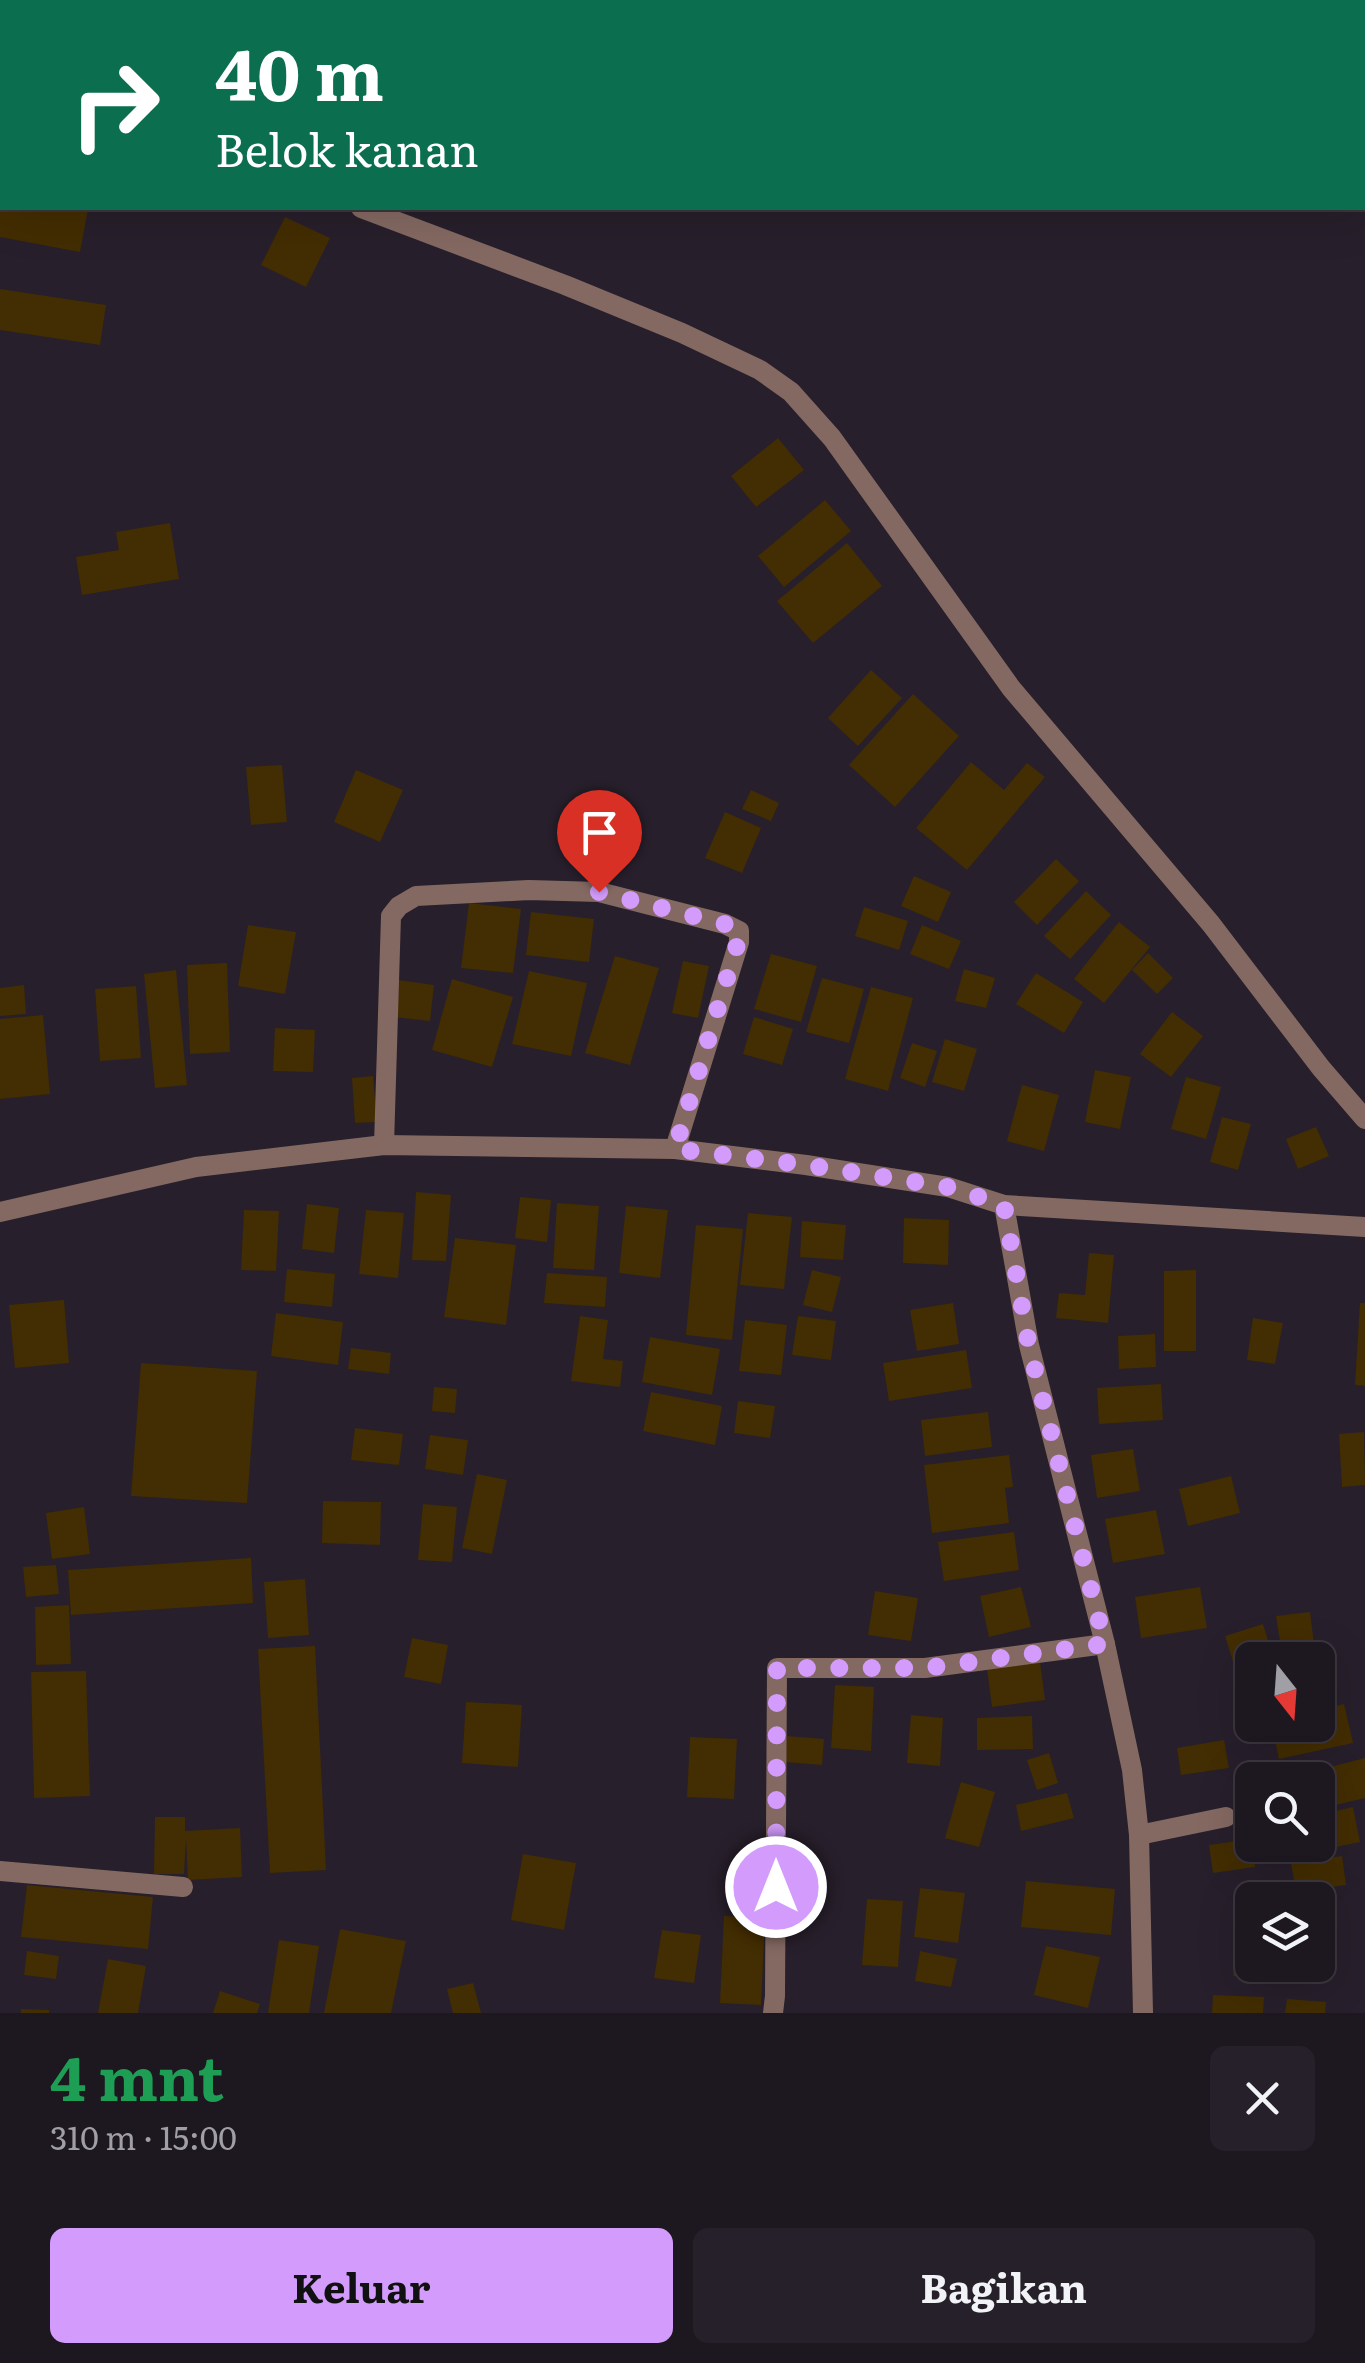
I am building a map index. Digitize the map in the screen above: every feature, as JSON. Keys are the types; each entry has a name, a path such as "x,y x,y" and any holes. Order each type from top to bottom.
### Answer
{"street":[{"path":"366,210 682,333 760,370 790,392 832,438 1011,688 1211,924 1365,1119"},
{"path":"384,1144 391,916 416,896 529,890 599,892 739,931 675,1149"},
{"path":"0,1212 196,1167 384,1144 675,1149 948,1187 1004,1205 1365,1227"},
{"path":"1004,1205 1029,1346 1105,1644 1132,1770 1139,1835 1143,2013"},
{"path":"773,2013 777,1668 926,1668 1105,1644"},
{"path":"1139,1835 1226,1818"},
{"path":"0,1871 183,1887"}],"building":[{"path":"0,210 88,210 80,252 0,237"},
{"path":"285,217 330,238 306,287 261,265"},
{"path":"0,289 106,305 100,345 0,330"},
{"path":"778,438 804,470 756,507 731,476"},
{"path":"825,500 851,531 784,587 758,556"},
{"path":"170,523 179,579 82,595 76,557 119,550 116,532"},
{"path":"847,543 882,586 813,643 777,601"},
{"path":"871,670 902,698 858,746 828,718"},
{"path":"913,694 959,736 895,807 849,765"},
{"path":"971,762 1004,790 1027,763 1045,777 967,870 916,828"},
{"path":"282,765 287,822 251,825 246,767"},
{"path":"356,770 403,790 380,842 334,822"},
{"path":"751,790 779,803 771,821 742,809"},
{"path":"725,812 761,828 742,873 705,858"},
{"path":"1056,859 1079,881 1037,925 1014,902"},
{"path":"914,876 951,892 938,922 901,906"},
{"path":"1086,891 1111,915 1070,959 1044,936"},
{"path":"469,903 521,909 513,973 461,968"},
{"path":"864,907 908,921 899,950 855,936"},
{"path":"531,912 594,919 589,962 526,955"},
{"path":"1119,922 1150,947 1104,1003 1074,979"},
{"path":"248,925 296,932 285,994 238,986"},
{"path":"922,925 961,941 949,969 910,954"},
{"path":"1148,953 1173,978 1157,994 1132,970"},
{"path":"771,954 817,966 801,1022 754,1009"},
{"path":"615,956 659,968 630,1065 585,1053"},
{"path":"683,961 709,966 698,1018 672,1013"},
{"path":"227,963 230,1052 190,1054 187,965"},
{"path":"964,969 995,978 986,1008 955,1001"},
{"path":"176,970 187,1085 155,1088 144,974"},
{"path":"529,971 587,983 571,1056 512,1044"},
{"path":"1036,973 1083,1002 1064,1033 1016,1004"},
{"path":"822,978 864,989 849,1043 806,1032"},
{"path":"452,979 513,997 492,1067 432,1050"},
{"path":"398,980 434,985 430,1021 394,1017"},
{"path":"24,985 26,1014 0,1016 0,988"},
{"path":"136,986 141,1058 100,1061 95,989"},
{"path":"871,987 913,998 888,1091 845,1079"},
{"path":"1172,1012 1203,1036 1171,1077 1140,1054"},
{"path":"43,1015 50,1094 0,1099 0,1019"},
{"path":"754,1017 793,1029 782,1065 743,1054"},
{"path":"275,1028 315,1030 313,1072 273,1071"},
{"path":"945,1039 977,1049 964,1091 932,1082"},
{"path":"912,1043 937,1051 925,1087 900,1078"},
{"path":"1095,1070 1131,1077 1120,1129 1085,1122"},
{"path":"373,1076 377,1122 355,1123 352,1078"},
{"path":"1186,1077 1221,1087 1206,1139 1171,1129"},
{"path":"1022,1085 1059,1095 1044,1151 1007,1141"},
{"path":"1222,1117 1251,1124 1238,1170 1210,1162"},
{"path":"1316,1127 1329,1156 1298,1169 1286,1139"},
{"path":"416,1192 451,1195 446,1261 412,1260"},
{"path":"520,1197 551,1200 547,1242 515,1238"},
{"path":"557,1203 599,1206 594,1270 553,1268"},
{"path":"307,1204 339,1208 334,1253 302,1249"},
{"path":"626,1206 668,1210 660,1278 619,1273"},
{"path":"244,1210 279,1211 276,1271 241,1270"},
{"path":"366,1210 404,1213 398,1278 359,1274"},
{"path":"748,1213 792,1217 784,1289 740,1285"},
{"path":"904,1218 949,1220 948,1265 903,1263"},
{"path":"802,1221 846,1225 843,1260 800,1257"},
{"path":"696,1225 743,1229 732,1340 686,1335"},
{"path":"455,1238 516,1245 506,1325 444,1317"},
{"path":"1089,1253 1114,1255 1108,1323 1056,1318 1059,1293 1085,1295"},
{"path":"287,1269 335,1274 332,1307 284,1302"},
{"path":"812,1270 841,1277 832,1312 803,1305"},
{"path":"1196,1270 1196,1351 1164,1351 1164,1271"},
{"path":"547,1273 607,1277 605,1307 544,1303"},
{"path":"64,1300 69,1363 15,1368 9,1305"},
{"path":"953,1303 959,1344 917,1351 910,1310"},
{"path":"1360,1303 1365,1303 1365,1386 1355,1385"},
{"path":"276,1313 343,1322 338,1365 271,1356"},
{"path":"580,1316 608,1320 603,1359 623,1361 620,1387 571,1381"},
{"path":"798,1316 836,1321 831,1360 792,1355"},
{"path":"1253,1318 1283,1323 1275,1364 1247,1360"},
{"path":"745,1320 787,1325 781,1375 739,1371"},
{"path":"1155,1334 1156,1367 1119,1369 1118,1336"},
{"path":"650,1337 720,1349 712,1395 642,1382"},
{"path":"351,1348 391,1353 389,1374 348,1369"},
{"path":"966,1350 972,1388 889,1401 883,1363"},
{"path":"141,1363 257,1371 247,1503 131,1496"},
{"path":"1161,1384 1163,1420 1099,1424 1097,1388"},
{"path":"434,1387 457,1389 455,1413 432,1411"},
{"path":"651,1392 722,1406 715,1445 643,1431"},
{"path":"738,1401 775,1406 770,1438 734,1433"},
{"path":"988,1412 992,1447 925,1456 921,1420"},
{"path":"355,1428 403,1434 399,1465 351,1460"},
{"path":"1364,1432 1365,1485 1342,1487 1339,1434"},
{"path":"430,1435 468,1440 463,1475 425,1469"},
{"path":"1133,1449 1140,1491 1097,1498 1091,1455"},
{"path":"1009,1455 1013,1487 1005,1488 1009,1523 932,1533 924,1465"},
{"path":"477,1474 507,1480 492,1554 462,1548"},
{"path":"1231,1476 1240,1513 1188,1526 1179,1489"},
{"path":"323,1501 381,1502 380,1545 322,1543"},
{"path":"423,1504 457,1507 452,1562 418,1560"},
{"path":"84,1507 90,1554 52,1559 46,1513"},
{"path":"1156,1510 1165,1554 1113,1563 1105,1519"},
{"path":"1014,1532 1019,1570 944,1581 938,1542"},
{"path":"251,1558 253,1603 71,1615 68,1570"},
{"path":"56,1565 59,1594 26,1597 23,1567"},
{"path":"305,1579 309,1635 268,1638 264,1582"},
{"path":"1021,1587 1031,1627 989,1637 980,1596"},
{"path":"1200,1587 1207,1628 1141,1638 1135,1597"},
{"path":"875,1591 918,1598 911,1641 868,1635"},
{"path":"69,1605 71,1664 36,1665 35,1607"},
{"path":"1310,1612 1314,1642 1280,1642 1276,1616"},
{"path":"1263,1624 1268,1642 1235,1642 1235,1668 1225,1636"},
{"path":"412,1638 448,1645 441,1684 404,1677"},
{"path":"315,1646 326,1870 270,1873 258,1649"},
{"path":"1040,1662 1045,1700 992,1707 987,1669"},
{"path":"86,1671 90,1796 34,1798 31,1672"},
{"path":"835,1685 874,1687 871,1751 831,1748"},
{"path":"466,1702 522,1705 518,1767 462,1763"},
{"path":"1344,1704 1353,1743 1279,1759 1276,1742 1335,1742 1335,1706"},
{"path":"911,1715 943,1718 940,1766 907,1763"},
{"path":"1032,1716 1033,1749 977,1750 977,1718"},
{"path":"787,1736 824,1739 822,1765 785,1762"},
{"path":"690,1737 737,1739 734,1799 687,1797"},
{"path":"1224,1740 1229,1768 1181,1775 1177,1748"},
{"path":"1049,1753 1058,1783 1037,1790 1027,1760"},
{"path":"1365,1758 1365,1798 1335,1805 1335,1766"},
{"path":"961,1782 995,1792 979,1847 945,1838"},
{"path":"1067,1793 1074,1818 1021,1831 1016,1805"},
{"path":"1353,1807 1360,1842 1335,1847 1335,1811"},
{"path":"155,1817 185,1817 185,1831 240,1828 242,1877 188,1880 186,1838 184,1874 154,1874"},
{"path":"1235,1841 1235,1862 1254,1862 1255,1867 1213,1873 1209,1845"},
{"path":"523,1854 576,1863 564,1930 511,1920"},
{"path":"1342,1856 1346,1885 1294,1882 1291,1863 1335,1862 1335,1857"},
{"path":"1026,1881 1115,1889 1111,1935 1021,1927"},
{"path":"27,1885 153,1897 148,1949 21,1937"},
{"path":"920,1888 965,1893 958,1943 914,1937"},
{"path":"867,1899 903,1901 898,1967 862,1965"},
{"path":"724,1916 765,1918 761,2005 720,2003"},
{"path":"340,1929 406,1941 391,2013 324,2013"},
{"path":"662,1930 701,1935 694,1983 654,1978"},
{"path":"279,1940 319,1946 309,2013 268,2013"},
{"path":"1046,1946 1100,1957 1088,2008 1034,1995"},
{"path":"27,1951 59,1956 56,1979 24,1975"},
{"path":"920,1951 957,1959 951,1987 915,1981"},
{"path":"108,1959 146,1966 138,2013 98,2013"},
{"path":"473,1983 481,2013 453,2013 447,1989"},
{"path":"220,1991 260,2004 257,2013 213,2013"},
{"path":"1213,1995 1264,1997 1263,2013 1212,2013"},
{"path":"1287,1999 1326,2002 1325,2013 1285,2013"},
{"path":"21,2009 49,2010 49,2013 21,2013"}],"route":[{"path":"599,892 739,931 675,1149 948,1187 1004,1205 1029,1346 1105,1644 926,1668 777,1668 776,1887"}]}
